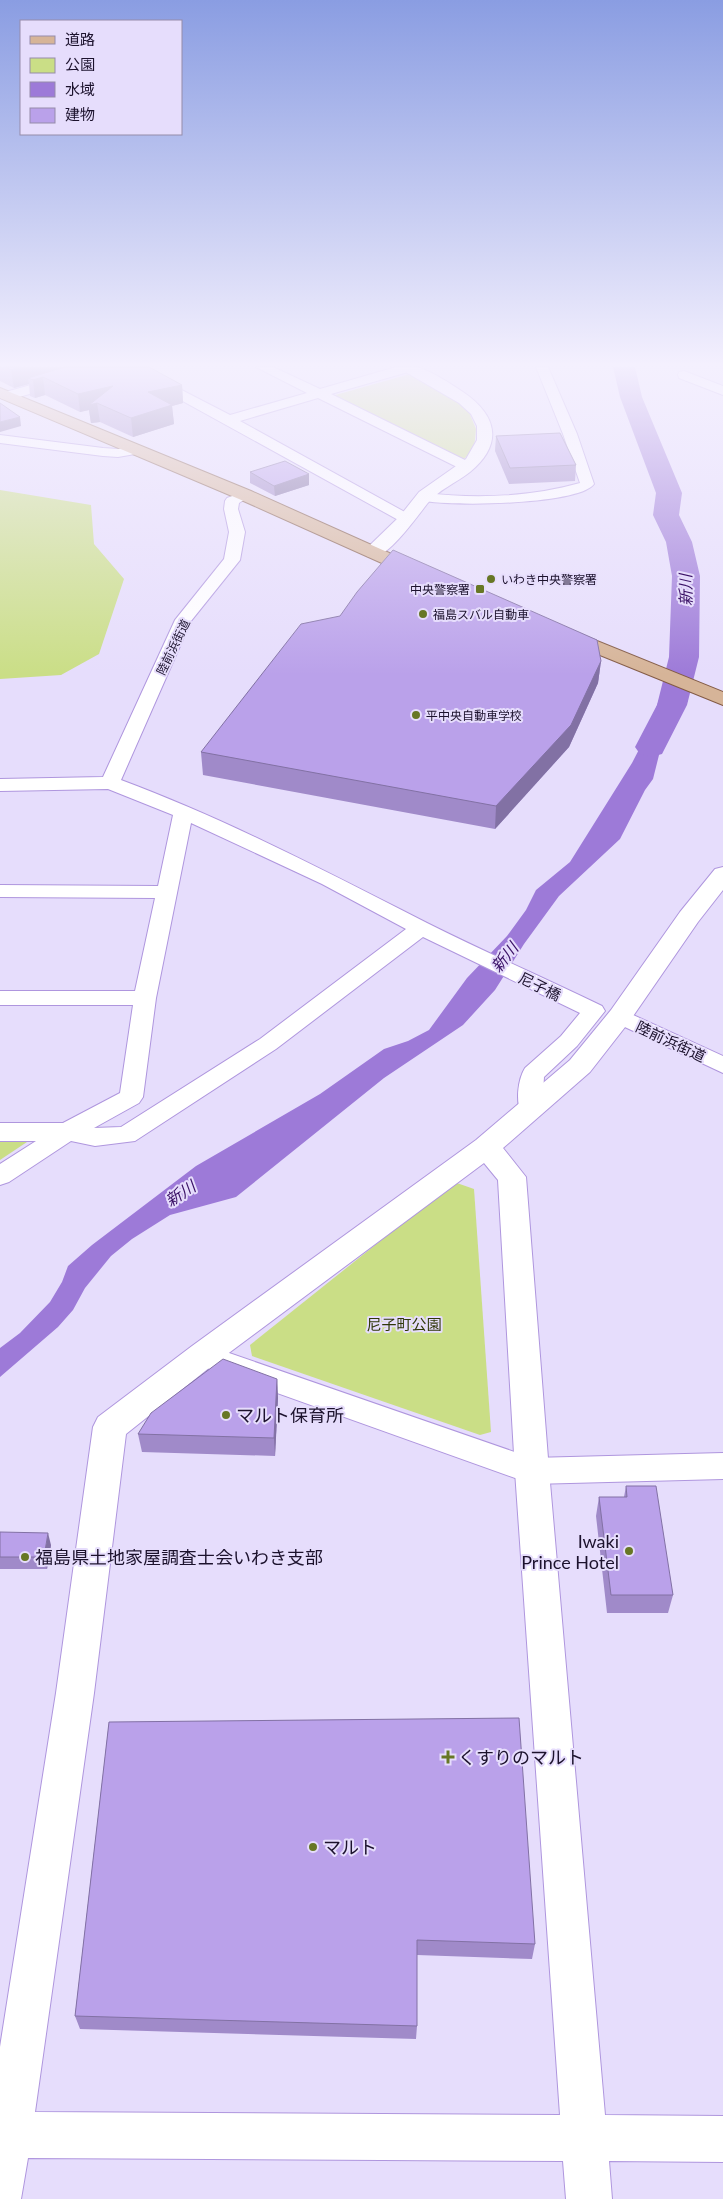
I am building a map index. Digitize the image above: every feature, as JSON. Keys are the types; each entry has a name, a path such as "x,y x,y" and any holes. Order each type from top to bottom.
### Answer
{"main road":[{"path":"184,470 431,578"},
{"path":"546,626 723,699"}],"street":[{"path":"318,470 407,519"},
{"path":"372,552 407,519 425,497 461,470"},
{"path":"425,497 482,500 552,494 584,487 587,484 582,470"},
{"name":"陸前浜街道","path":"110,783 184,620 232,560 237,532 231,509 232,501 245,495"},
{"path":"0,785 110,783"},
{"name":"尼子橋","path":"110,783 183,812 329,880 420,928 594,1011 569,1041 533,1074 530,1108"},
{"path":"0,1176 67,1132 131,1097 145,998 183,812"},
{"path":"0,2194 4,2135 75,1693 110,1427 203,1355 486,1147 580,1066 620,1016 689,917 723,874"},
{"path":"0,891 167,892"},
{"path":"0,1132 67,1132 95,1138 126,1135 182,1097 268,1044 420,928"},
{"path":"0,998 145,998"},
{"name":"陸前浜街道","path":"620,1016 723,1065"},
{"path":"486,1147 512,1177 532,1470 589,2199"},
{"path":"203,1355 532,1470 723,1466"},
{"path":"4,2135 723,2139"}],"green space":[{"path":"0,490 91,505 94,544 124,579 99,654 61,675 0,679"},
{"path":"33,1138 0,1160 0,1139"},
{"name":"尼子町公園","path":"454,1182 474,1189 491,1432 480,1435 252,1356 250,1345"}],"water":[{"path":"662,691 688,701 679,710 663,739 653,779 645,790 620,839 559,896 524,944 495,990 463,1025 384,1078 236,1197 170,1215 132,1239 111,1256 85,1288 73,1310 58,1327 0,1377 0,1348 20,1333 50,1302 62,1282 68,1266 92,1245 196,1166 320,1094 384,1049 408,1041 429,1030 467,978 507,936 526,910 536,890 570,862 632,763 647,734"}],"building":[{"path":"258,470 301,470 309,474 274,486 250,472"},
{"name":"平中央自動車学校","path":"393,550 597,640 601,661 571,725 496,806 201,752 301,624 340,616 357,592"},
{"name":"マルト保育所","path":"223,1359 277,1379 274,1438 138,1434 151,1413"},
{"name":"Iwaki Prince Hotel","path":"626,1486 656,1486 673,1595 611,1595 599,1497 627,1497"},
{"path":"0,1532 48,1533 44,1557 0,1557"},
{"name":"マルト","path":"519,1718 535,1944 417,1940 417,2026 75,2016 109,1722"}],"waterway":[{"name":"新川","path":"651,747 672,705 684,657 686,576 679,542 666,515 669,493 661,470"}],"place":[{"name":"いわき中央警察署","path":"491,579"},
{"name":"中央警察署","path":"480,589"},
{"name":"福島スバル自動車","path":"423,614"},
{"name":"平中央自動車学校","path":"416,715"},
{"name":"マルト保育所","path":"226,1415"},
{"name":"Iwaki Prince Hotel","path":"629,1551"},
{"name":"福島県土地家屋調査士会いわき支部","path":"25,1557"},
{"name":"くすりのマルト","path":"448,1757"},
{"name":"マルト","path":"313,1847"}]}
